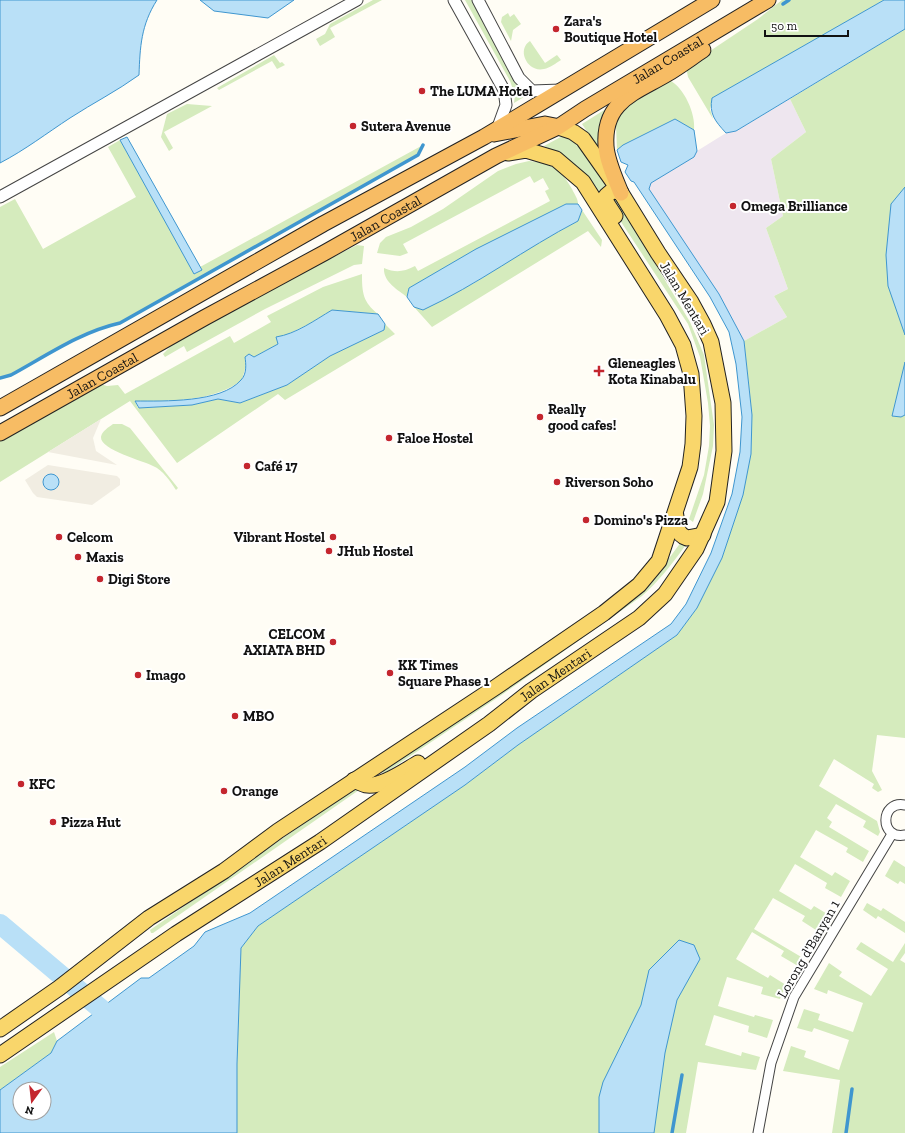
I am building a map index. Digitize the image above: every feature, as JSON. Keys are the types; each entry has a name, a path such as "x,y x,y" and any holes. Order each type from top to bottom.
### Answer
{"highway":[{"name":"Jalan Coastal","path":"0,408 201,295 323,224 484,136 712,0"},
{"name":"Jalan Coastal","path":"0,433 197,321 344,242 496,156 558,127 585,109 768,0"},
{"path":"621,193 606,147 607,124 617,106 625,98 667,74 715,42 755,8"},
{"path":"484,136 545,124 558,127"},
{"name":"Jalan Coastal","path":"0,398 29,391"}],"main road":[{"name":"Jalan Mentari","path":"0,1056 160,946 320,842 489,724 531,691 639,618 665,594 703,535 718,502 724,451 723,403 715,358 703,324 621,193 583,139 573,132 558,127"},
{"name":"Jalan Mentari","path":"2,1027 59,988 149,918 224,871 278,831 496,687 604,613 638,585 659,561 676,515 690,467 693,444 694,416 690,374 683,345 648,285 583,182 566,165 556,158 526,150 496,156"},
{"path":"621,193 613,190 606,196 606,202 630,238 648,285"},
{"path":"676,515 676,526 680,534 687,538 703,535"},
{"path":"354,780 367,786 389,780 473,727 489,724"}],"street":[{"path":"0,197 357,0"},
{"path":"454,0 504,90 506,105 498,127"},
{"path":"478,0 519,78 532,91 561,90"},
{"path":"905,805 893,806 886,813 885,823 892,834 905,836"},
{"name":"Lorong d'Banyan 1","path":"758,1133 771,1063 794,997 892,834"}],"shaded area":[{"path":"790,99 806,132 771,159 783,216 766,228 788,289 774,296 787,317 744,341 719,294 649,189 651,183 694,157 697,151 726,133 736,131"},
{"path":"101,419 93,438 96,451 117,465 48,452"},
{"path":"48,465 117,476 120,479 120,485 92,505 37,497 25,480"}],"green space":[{"path":"373,0 382,0 330,28 335,37 320,46 316,39 325,34 330,24"},
{"path":"465,0 474,0 534,91 514,103 515,95 510,81"},
{"path":"782,0 884,0 713,98 710,109 713,119 688,77 686,67 758,19"},
{"path":"508,13 510,17 514,14 521,24 513,30 511,41 501,22 502,17"},
{"path":"905,29 905,738 877,735 872,771 882,790 878,792 872,788 874,784 834,759 819,786 877,821 880,832 878,836 863,827 866,821 836,804 827,818 832,822 829,827 869,851 863,862 846,852 848,848 816,830 800,857 832,876 835,872 850,881 841,897 825,888 827,883 795,864 779,891 811,910 814,906 829,915 819,932 802,921 805,916 773,898 754,929 803,958 798,966 781,956 784,951 752,932 736,959 768,978 770,975 786,985 780,999 761,994 763,987 727,977 718,1006 754,1017 755,1015 773,1020 767,1038 748,1032 749,1026 714,1015 705,1045 741,1056 742,1052 760,1057 756,1070 698,1062 686,1133 237,1133 237,1064 241,948 258,926 465,785 518,745 677,635 697,608 751,454 752,415 744,341 787,317 774,296 788,289 766,228 783,216 771,159 806,132 790,99"},
{"path":"530,41 545,63 557,55 561,60 551,67 544,69 533,68 526,60 524,55 526,45"},
{"path":"274,55 280,63 282,62 285,65 277,69 272,61 219,90 217,88"},
{"path":"669,80 680,89 688,102 693,116 694,130 675,119 623,145 617,150 616,126 610,125 620,107"},
{"path":"187,104 212,106 164,132 173,148 169,151 161,137 167,114"},
{"path":"609,107 604,157 582,124"},
{"path":"570,132 607,184 599,195 575,166 561,155 544,146"},
{"path":"120,140 195,274 201,270 200,267 423,145 418,155 120,323 105,327 77,339 11,375 0,378 0,207 15,199 43,249 136,197 108,147"},
{"path":"529,161 543,163 555,168 568,182 577,198 578,204 566,204 409,288 407,297 388,281 384,273 384,268 392,271 400,271 407,270 415,266 418,271 550,201 545,191 549,189 543,178 534,183 530,176 403,244 408,253 400,256 377,253 380,243 386,237 411,227 443,209 498,171"},
{"path":"614,196 629,218 690,322 704,355 714,425 713,446 703,494 693,522 689,519 704,475 709,446 710,426 708,403 700,357 688,324 608,202"},
{"path":"582,210 602,240 601,247 588,231 432,327 414,307 423,309 474,283 530,247 578,221"},
{"path":"357,245 364,246 362,264 354,265 265,309 187,352 184,346 165,357 163,354 180,337 256,296"},
{"path":"362,274 364,297 373,310 378,314 332,310 309,324 282,337 276,337 278,344 254,357 249,354 242,380 218,393 191,399 135,401 138,408 192,405 218,399 240,403 287,385 330,356 384,330 385,324 395,334 285,400 278,394 177,463 130,401 0,482 0,439 97,383 107,386 118,385 125,394 230,336 234,343 271,322 267,316 323,287"},
{"path":"113,424 122,424 130,428 178,488 176,490 166,476 157,468 115,451 103,442 101,437 103,433"},
{"path":"681,542 685,543 685,546 665,572 642,596 503,694 385,773 381,772 654,579"},
{"path":"358,786 359,790 151,933 150,930"},
{"path":"894,860 905,867 905,884 900,881 898,884 885,876"},
{"path":"867,903 881,911 883,908 905,922 905,933 878,916 876,919 863,910"},
{"path":"861,942 893,962 905,943 905,953 900,960 905,963 905,1133 832,1133 840,1080 783,1071 791,1046 806,1051 804,1057 839,1070 849,1040 814,1028 812,1032 797,1028 804,1009 820,1014 818,1020 853,1032 863,1003 828,990 827,994 814,989 829,963 842,972 839,976 871,996 888,969 856,949"},
{"path":"54,1032 57,1041 51,1053 0,1090 0,1067"}],"water":[{"path":"0,0 157,0 148,18 142,36 139,75 0,163"},
{"path":"200,0 294,0 268,18 214,11"},
{"path":"884,0 905,0 905,29 736,131 726,133 719,125 712,113 712,98"},
{"path":"675,119 694,130 697,151 694,157 651,183 649,189 719,294 744,341 752,415 751,454 743,495 722,558 697,608 677,635 518,745 465,785 258,926 241,948 237,1064 237,1133 0,1133 0,1090 12,1081 12,1121 52,1121 52,1081 12,1081 51,1053 57,1041 141,978 149,978 194,946 205,932 250,913 465,767 517,728 671,624 686,604 711,553 732,494 740,452 742,417 736,364 729,332 710,297 634,182 631,181 625,172 628,165 621,162 617,150 623,145"},
{"path":"127,137 202,270 194,274 120,140"},
{"path":"905,187 905,335 888,286 886,255 891,204"},
{"path":"566,204 578,204 582,210 578,221 482,278 423,310 414,307 407,297 409,288 476,249"},
{"path":"332,310 378,314 385,324 384,330 330,356 287,385 240,403 218,399 192,405 139,408 135,401 161,401 206,397 232,388 243,378 246,369 245,357 249,354 254,357 278,344 276,337 298,330"},
{"path":"905,362 905,415 901,417 892,416"},
{"path":"51,474 57,476 59,482 57,488 51,490 45,488 43,482 45,476"},
{"path":"679,940 694,945 700,959 677,1000 665,1053 654,1133 599,1133 599,1097 603,1082 641,1005 649,970"}],"waterway":[{"path":"783,4 789,0"},
{"path":"0,378 11,375 77,338 120,323 418,155 423,145"},
{"path":"0,924 101,1009"},
{"path":"672,1133 682,1075"},
{"path":"846,1133 852,1089"}],"place":[{"name":"Zara's Boutique Hotel","path":"556,29"},
{"name":"The LUMA Hotel","path":"422,91"},
{"name":"Sutera Avenue","path":"353,126"},
{"name":"Omega Brilliance","path":"733,206"},
{"name":"Gleneagles Kota Kinabalu","path":"599,371"},
{"name":"Really good cafes!","path":"540,417"},
{"name":"Faloe Hostel","path":"389,438"},
{"name":"Café 17","path":"247,466"},
{"name":"Riverson Soho","path":"557,482"},
{"name":"Domino's Pizza","path":"586,520"},
{"name":"Celcom","path":"59,537"},
{"name":"Vibrant Hostel","path":"333,537"},
{"name":"JHub Hostel","path":"329,551"},
{"name":"Maxis","path":"78,557"},
{"name":"Digi Store","path":"100,579"},
{"name":"CELCOM AXIATA BHD","path":"333,642"},
{"name":"KK Times Square Phase 1","path":"390,673"},
{"name":"Imago","path":"138,675"},
{"name":"MBO","path":"235,716"},
{"name":"KFC","path":"21,784"},
{"name":"Orange","path":"224,791"},
{"name":"Pizza Hut","path":"53,822"}]}
